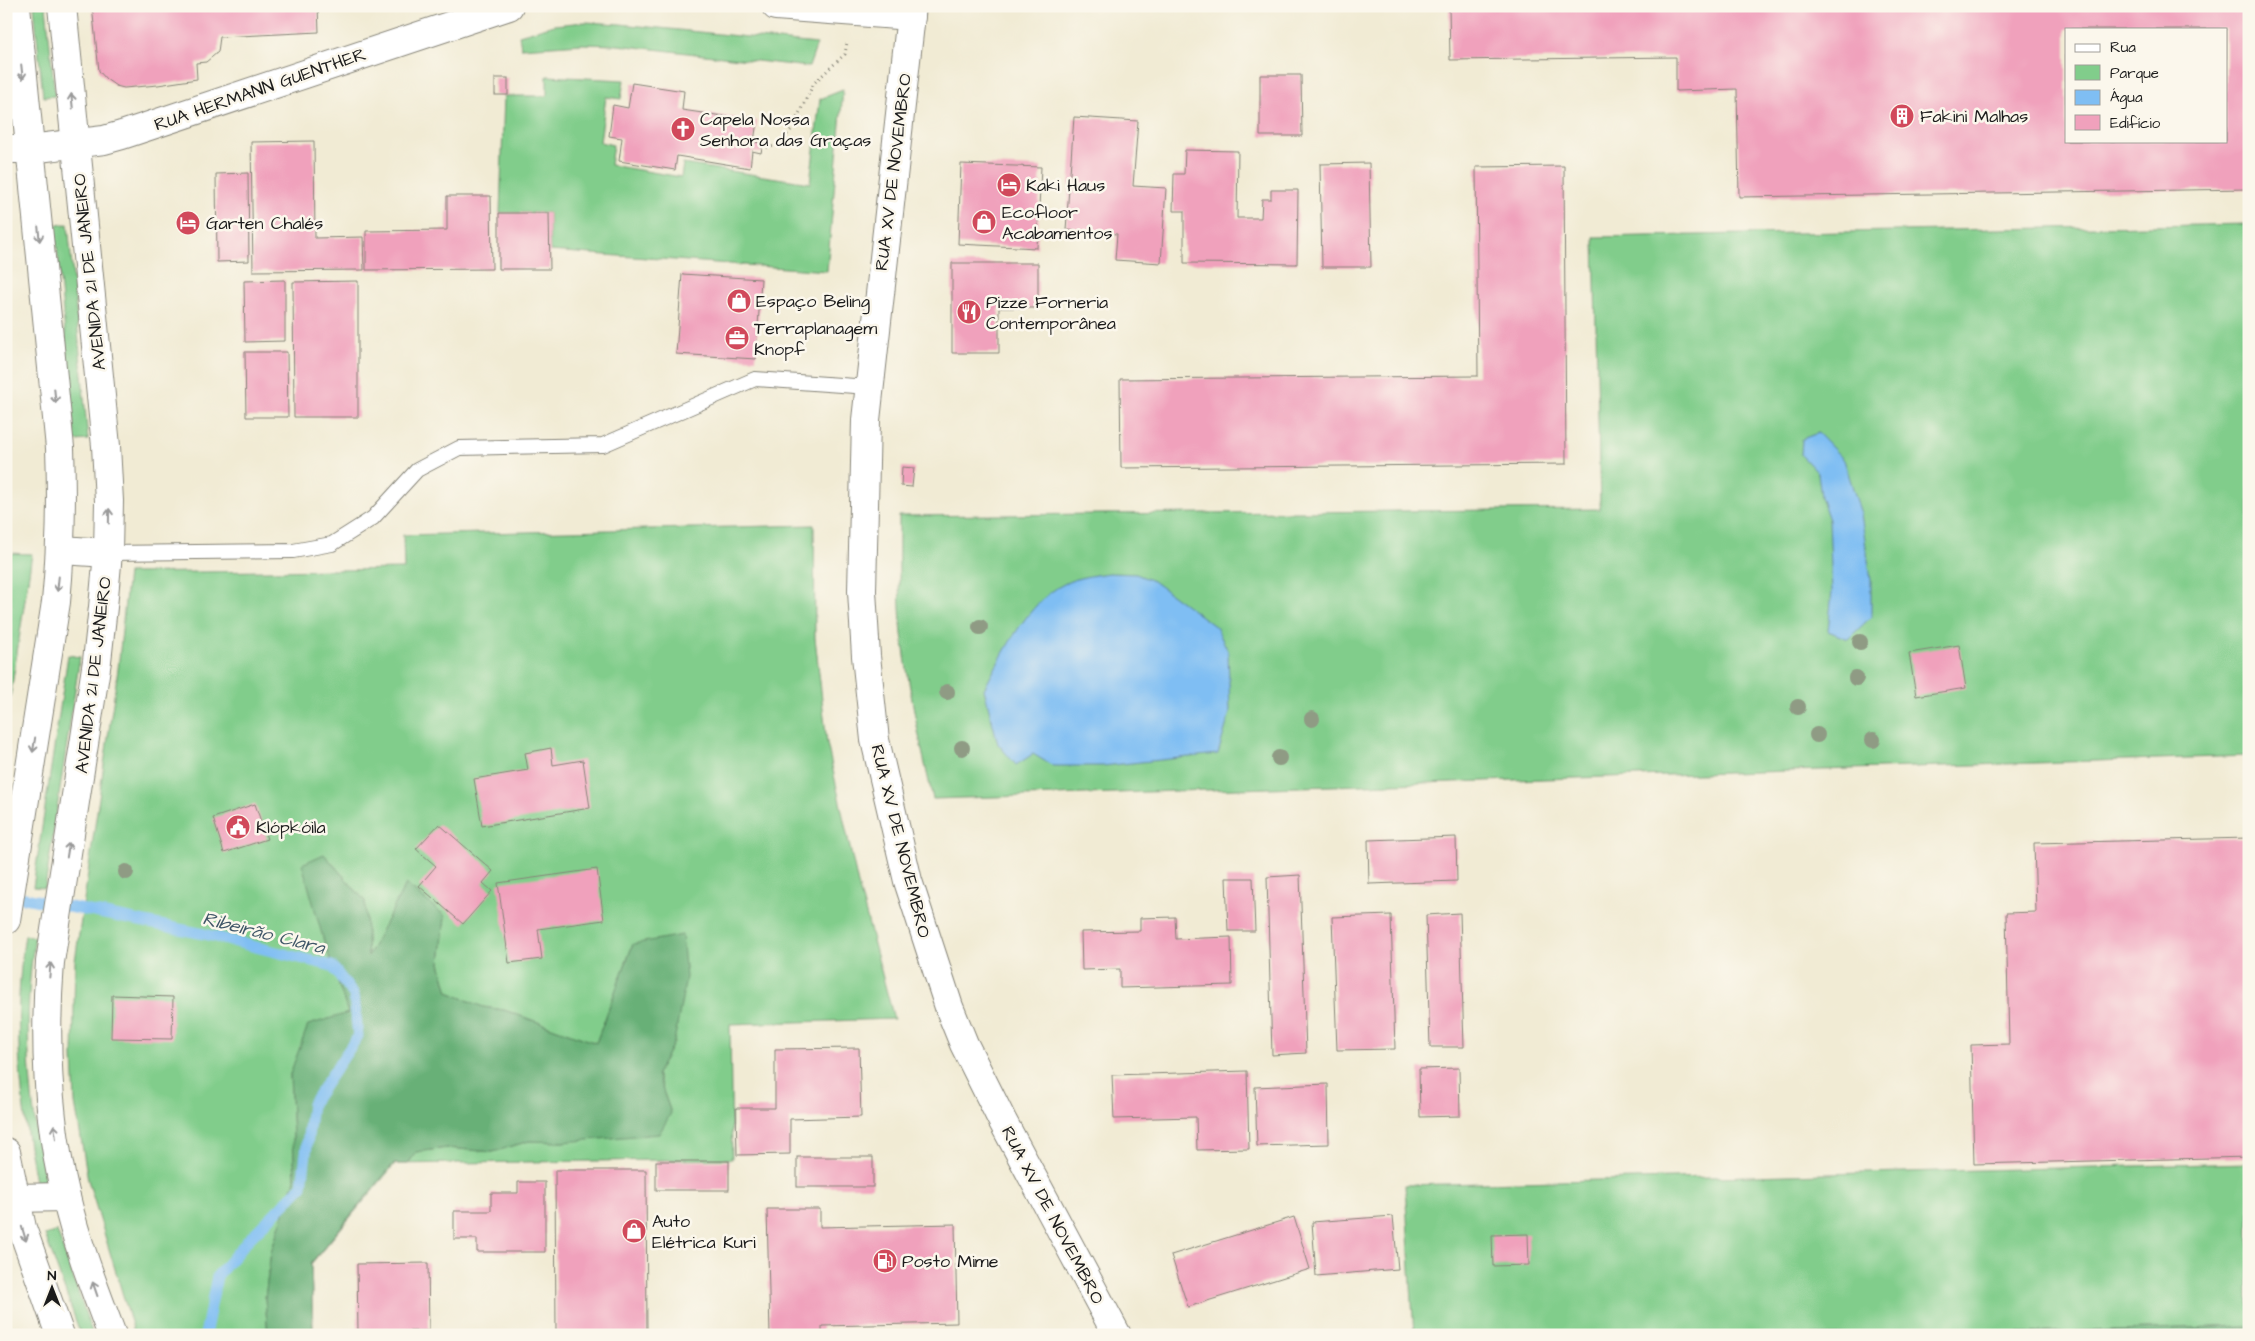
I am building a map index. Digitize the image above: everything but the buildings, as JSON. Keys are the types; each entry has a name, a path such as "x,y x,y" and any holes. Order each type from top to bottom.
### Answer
{"main road":[{"path":"6,920 49,654 61,550 60,448 18,149 16,6"},
{"name":"AVENIDA 21 DE JANEIRO","path":"62,6 106,446 109,501 108,553 97,661 55,934 47,1011 47,1055 50,1103 66,1197 81,1249 112,1335"},
{"name":"RUA HERMANN GUENTHER","path":"18,149 76,144 122,135 509,6"},
{"path":"776,6 912,11"},
{"name":"RUA XV DE NOVEMBRO","path":"912,11 868,387 862,536 862,591 866,656 875,740 908,881 936,972 964,1044 1002,1120 1117,1335"},
{"path":"61,550 108,553"},
{"path":"6,1152 14,1198 32,1260 60,1335"},
{"path":"14,1198 66,1197"}],"lane":[{"path":"108,553 293,551 332,544 373,518 417,470 459,448 603,445 754,379 868,387"}],"path":[{"path":"762,148 776,146 791,130 814,83 833,65"}],"green space":[{"path":"34,6 46,6 55,96 43,97"},
{"path":"585,22 817,44 809,67 618,45 582,44 521,48 519,35 554,25"},
{"path":"547,76 624,80 621,99 606,97 600,142 613,145 610,165 681,177 683,164 810,183 820,99 843,90 827,271 550,251 549,213 500,213 504,96 547,96"},
{"path":"68,224 88,440 75,441 55,225"},
{"path":"2249,224 2249,756 933,799 915,717 902,634 899,590 899,516 1600,509 1594,237"},
{"path":"814,525 815,638 827,743 858,884 894,1019 730,1024 732,1159 408,1164 416,1152 447,1148 493,1152 529,1141 563,1142 671,1113 657,1074 674,1042 633,944 596,1043 504,1010 483,1007 448,992 440,963 445,916 406,884 368,957 365,901 324,854 323,938 348,1013 290,1074 295,1179 271,1252 265,1298 268,1335 135,1335 88,1180 75,1103 73,1056 75,961 118,669 128,573 404,569 403,535"},
{"path":"6,553 32,554 6,725"},
{"path":"68,655 80,657 45,888 33,887"},
{"path":"324,854 365,901 368,956 406,884 445,916 440,963 448,992 483,1007 504,1010 596,1043 633,944 682,935 686,977 674,1042 657,1074 671,1113 659,1134 563,1142 529,1141 493,1152 447,1148 416,1152 408,1164 393,1164 311,1263 313,1335 268,1335 265,1298 271,1252 295,1179 290,1074 308,1025 348,1013 323,938 302,864"},
{"path":"25,935 35,937 29,998 29,1059 35,1120 45,1180 35,1182 25,1120 18,1028 21,966"},
{"path":"2249,1163 2249,1326 1958,1335 1414,1335 1405,1185"},
{"path":"393,1164 395,1164 311,1264"},
{"path":"57,1231 93,1335 81,1335 45,1235"},
{"path":"2249,1326 2249,1335 1958,1335"}],"water":[{"path":"1818,433 1844,460 1861,514 1871,580 1871,617 1848,639 1828,631 1832,592 1829,520 1821,497 1818,473 1801,455 1802,439"},
{"path":"1109,573 1136,574 1153,581 1216,627 1228,651 1230,712 1218,754 1103,766 1053,766 1033,754 1016,765 998,744 984,689 1017,630 1039,603 1064,584 1086,577"}],"waterway":[{"name":"Ribeirão Clara","path":"10,895 204,934 332,966 354,995 358,1036 312,1104 302,1186 248,1240 217,1276 205,1335"}],"place":[{"name":"Fakini Malhas","path":"1902,116"},
{"name":"Capela Nossa Senhora das Graças","path":"683,129"},
{"name":"Kaki Haus","path":"1009,185"},
{"name":"Ecofloor Acabamentos","path":"984,222"},
{"name":"Garten Chalés","path":"188,223"},
{"name":"Espaço Beling","path":"739,301"},
{"name":"Pizze Forneria Contemporânea","path":"969,312"},
{"name":"Terraplanagem Knopf","path":"737,338"},
{"name":"Klópkóila","path":"238,827"},
{"name":"Auto Elétrica Kuri","path":"634,1231"},
{"name":"Posto Mime","path":"885,1261"}]}
